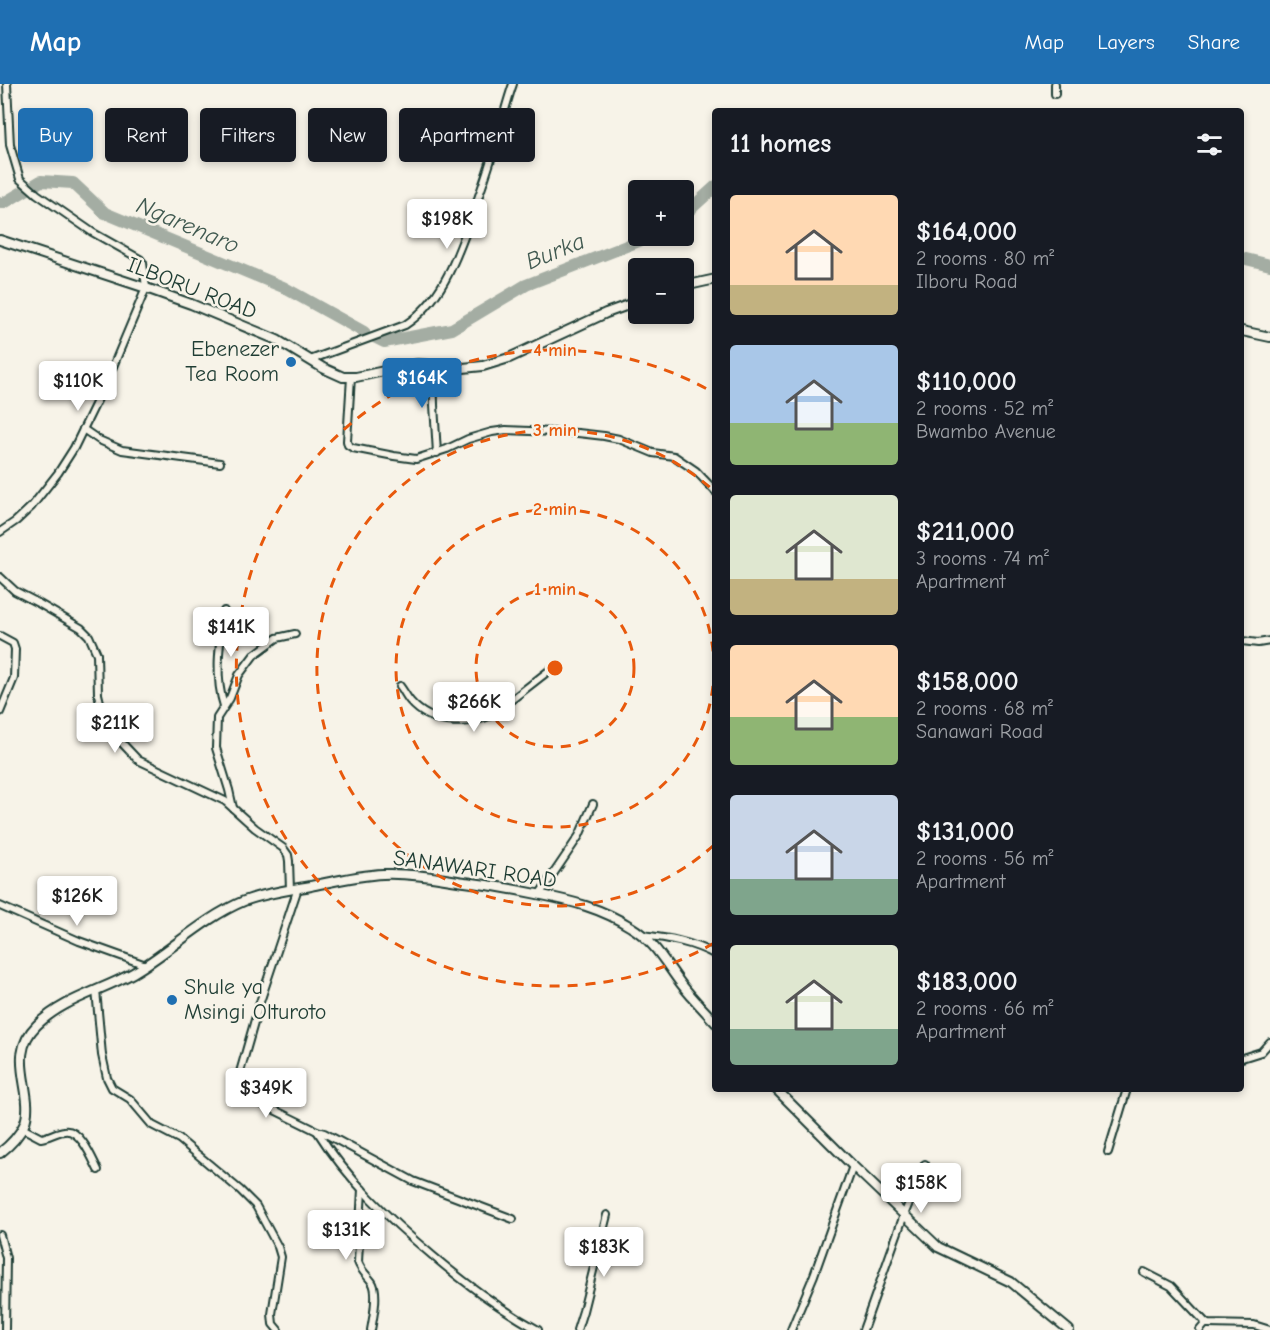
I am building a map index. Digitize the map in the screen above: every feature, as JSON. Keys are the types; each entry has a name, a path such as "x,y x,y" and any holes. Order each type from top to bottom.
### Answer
{"street":[{"path":"0,532 32,506 66,462 109,376 146,288 143,263 140,259 92,232 37,194 20,179 10,145 7,84"},
{"path":"310,360 405,324 415,318 435,296 457,258 482,188 513,84"},
{"path":"1055,84 1055,94"},
{"name":"ILBORU ROAD","path":"0,240 146,288 277,340 337,375 351,377 424,363 477,368 526,350 628,305"},
{"path":"694,284 712,280"},
{"path":"1244,331 1270,337"},
{"path":"433,364 437,453"},
{"path":"351,377 348,445 353,448 416,459 492,432 506,430 578,433 619,439 652,453 674,456 696,471 712,488"},
{"path":"83,429 99,440 122,450 220,464"},
{"path":"0,577 15,591 81,628 89,636 97,654 98,694 104,719 129,752 155,769 225,801 255,828 286,851 290,861 294,889 238,1079 239,1090 242,1094 324,1133 414,1181 513,1219"},
{"path":"224,611 218,666 224,706"},
{"path":"233,809 216,748 217,718 230,698 239,675 254,655 277,638 295,634"},
{"path":"0,636 13,642 15,650 14,678 0,712"},
{"path":"1244,641 1258,643 1270,641"},
{"path":"400,686 411,702 424,713 444,721 463,722 480,720 492,715 551,669"},
{"path":"539,894 579,836 593,804"},
{"name":"SANAWARI ROAD","path":"22,1128 26,1114 22,1054 27,1037 44,1019 73,1001 128,976 235,905 254,898 358,876 397,874 489,885 578,903 600,911 642,935 659,953 687,992 712,1019"},
{"path":"0,906 79,941 146,965"},
{"path":"642,935 687,942 712,953"},
{"path":"96,990 102,1055 107,1078 112,1088 130,1099 152,1125 179,1139 240,1190 256,1206 278,1247 281,1257 272,1314 273,1324 278,1330"},
{"path":"1244,1057 1260,1052 1270,1042"},
{"path":"779,1092 938,1247 1011,1282 1069,1330"},
{"path":"1108,1152 1126,1092"},
{"path":"0,1153 22,1128 41,1138 69,1131 79,1137 98,1170"},
{"path":"316,1131 337,1160 393,1221 483,1297 525,1327 538,1330"},
{"path":"863,1330 904,1215 926,1164"},
{"path":"791,1330 814,1275 853,1166"},
{"path":"362,1188 358,1262 362,1271 373,1283 376,1292 371,1330"},
{"path":"577,1330 584,1311 607,1215"},
{"path":"0,1235 6,1258 5,1330"},
{"path":"1144,1272 1171,1286 1206,1323 1254,1325 1270,1330"},
{"path":"1200,1330 1206,1323"}],"waterway":[{"name":"Ngarenaro","path":"0,203 4,203 41,181 73,183 105,213 283,287 364,332"},
{"name":"Burka","path":"694,206 712,190"},
{"name":"Burka","path":"376,338 384,342 452,329 526,285 628,245"},
{"name":"Burka","path":"1244,258 1270,265"}],"place":[{"name":"Ebenezer Tea Room","path":"291,362"},
{"name":"Shule ya Msingi Olturoto","path":"172,1000"}]}
